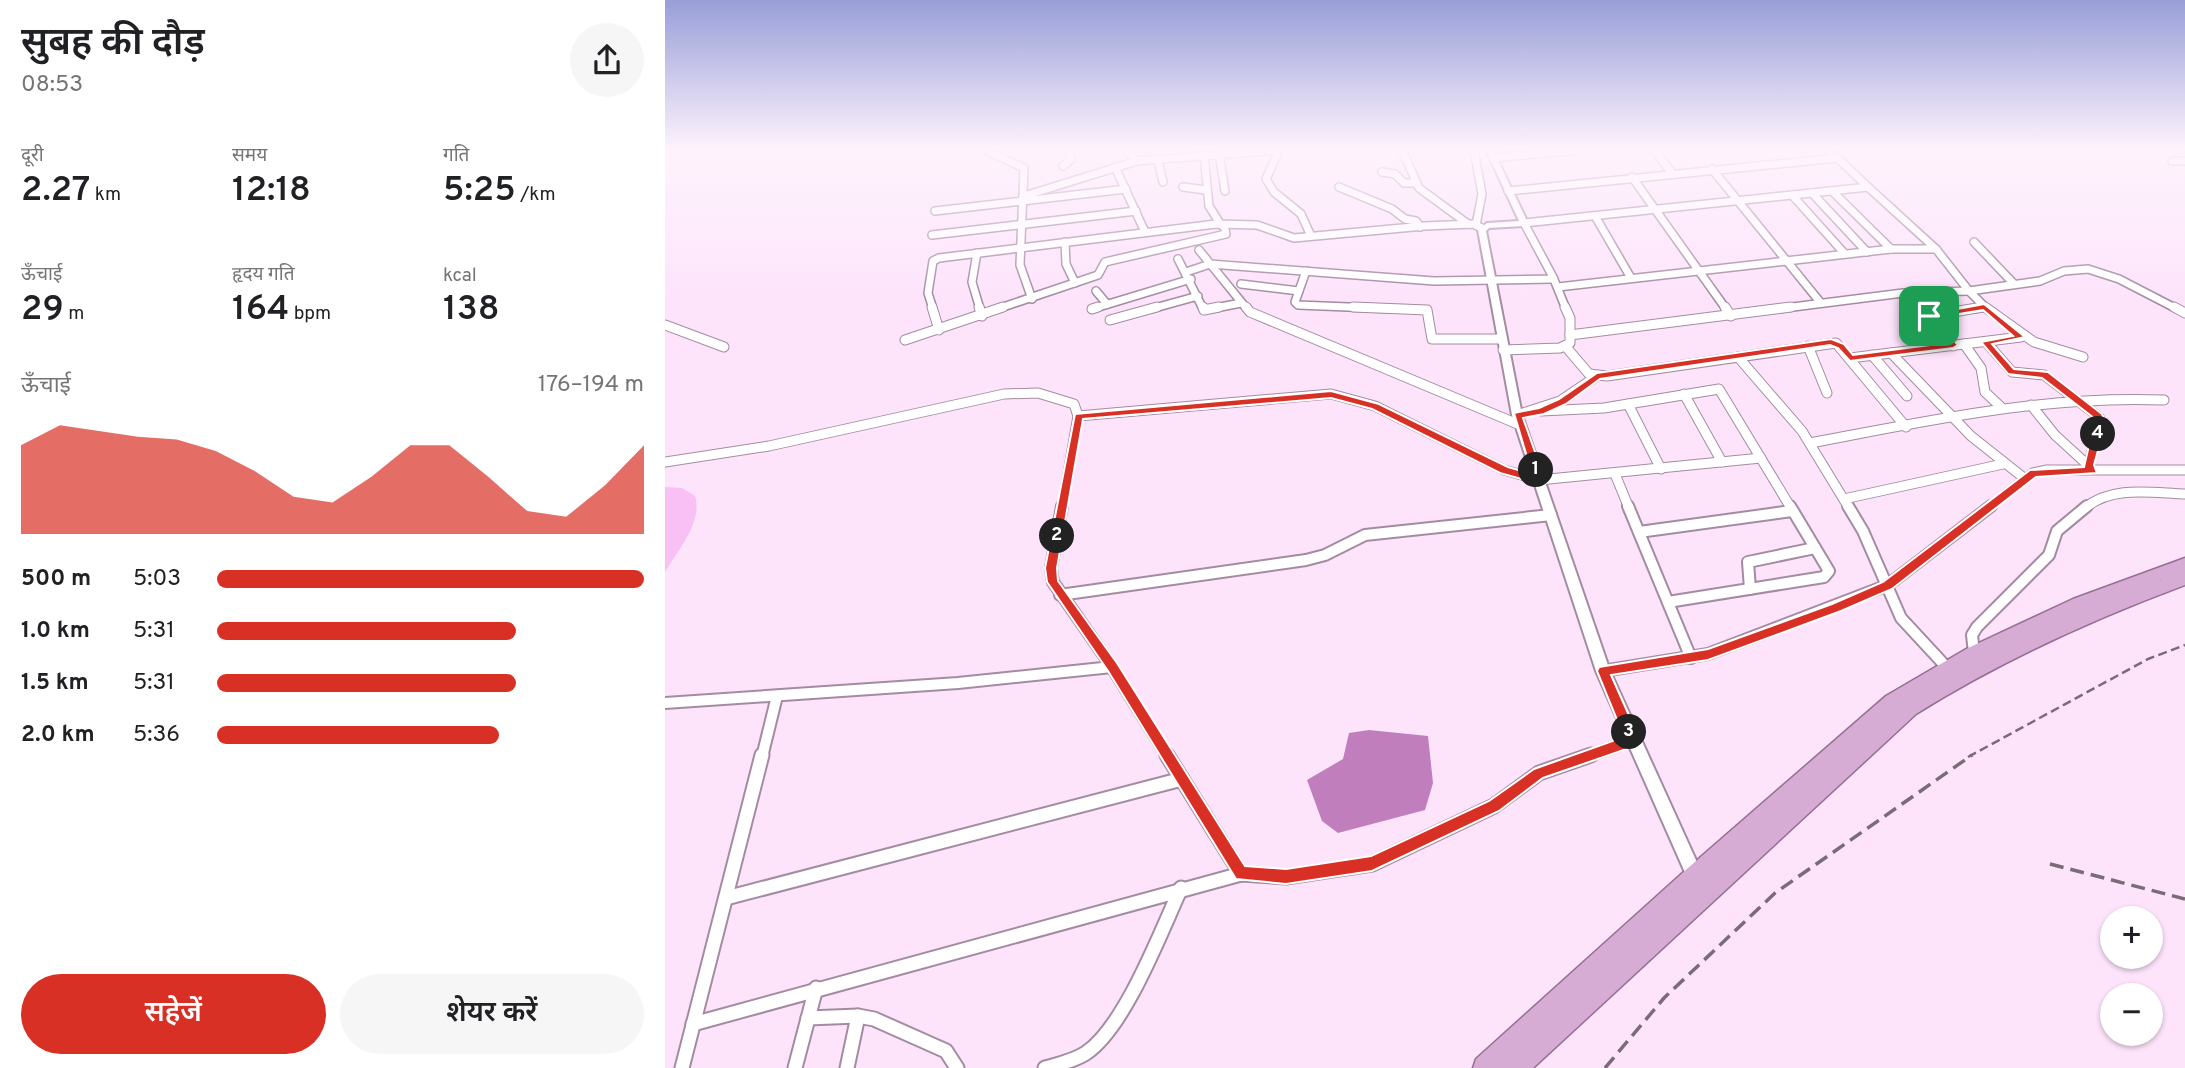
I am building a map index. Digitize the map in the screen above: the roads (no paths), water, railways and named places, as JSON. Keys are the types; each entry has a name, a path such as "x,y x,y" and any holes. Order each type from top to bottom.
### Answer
{"highway":[{"path":"1485,1068 1974,653 2079,604 2185,564"},
{"path":"1951,672 2185,578"},
{"path":"1515,1068 1699,884"}],"street":[{"path":"935,211 1017,200"},
{"path":"1023,200 1021,272 1032,299"},
{"path":"1131,200 1145,232"},
{"path":"905,340 1075,284 1100,273 1105,262 1226,234 1208,200"},
{"path":"1284,200 1301,215 1311,236"},
{"path":"1368,200 1376,205 1398,211 1405,219 1416,221 1420,226"},
{"path":"1436,200 1476,226"},
{"path":"1481,200 1476,226 1494,282 1503,344 1519,420 1603,671 1699,884"},
{"path":"1512,200 1556,283 1570,317 1570,335 1566,347"},
{"path":"1648,200 1731,316"},
{"path":"939,330 928,293 933,261 939,258 1222,225 1257,225 1287,237 1311,236 1420,226 1524,223 1747,200"},
{"path":"1796,200 1845,254"},
{"path":"1818,200 1867,252"},
{"path":"1841,200 1891,249"},
{"path":"1882,200 1936,249 1984,307 2021,337 2059,354 2083,357"},
{"path":"1736,201 1820,302"},
{"path":"932,235 1136,211"},
{"path":"1595,216 1631,278"},
{"path":"1974,242 2014,284"},
{"path":"1065,243 1066,264 1075,284"},
{"path":"1092,309 1189,276 1210,264 1434,281 1556,283 1631,278 1891,249 1936,249"},
{"path":"1199,250 1250,312 1519,420 1563,402 1597,376 1836,343 1906,427"},
{"path":"977,253 972,282 982,316"},
{"path":"1178,259 1189,276 1202,307 1208,311 1241,303"},
{"path":"1570,335 1731,316 1820,302 1903,293 1969,291 2040,281 2068,271 2088,269 2108,274 2185,313"},
{"path":"1306,271 1295,302 1298,305 1427,310 1430,337 1435,340 1566,347 1584,369 1597,376"},
{"path":"1241,284 1299,291"},
{"path":"1096,291 1107,304"},
{"path":"1110,320 1198,296"},
{"path":"1953,345 1929,320 1929,316 1984,307"},
{"path":"665,325 724,347"},
{"path":"1850,358 2021,337"},
{"path":"1986,342 2012,372 2044,375 2101,420 2091,468"},
{"path":"1964,344 1981,368 1985,392 2001,408"},
{"path":"1808,346 1816,361 1817,376 1827,393"},
{"path":"1891,353 1955,416 1971,436 2024,478"},
{"path":"1872,355 1907,396"},
{"path":"1738,357 1810,443 1863,531 1901,618 1951,672"},
{"path":"1541,411 1628,404 1719,389 1815,548 1828,575 1668,602"},
{"path":"665,462 769,446 1005,394 1038,393 1074,404 1078,416 1051,568 1053,582 1112,667 1241,874"},
{"path":"1078,416 1331,394 1375,406 1504,470 1539,480 1761,457"},
{"path":"1684,394 1722,462"},
{"path":"1810,443 2001,408 2114,398 2164,400"},
{"path":"1628,404 1661,468"},
{"path":"2031,405 2055,435 2091,468"},
{"path":"1844,499 2003,464"},
{"path":"1603,671 1691,658 1752,640 1888,585 2024,478 2047,470 2185,470"},
{"path":"1615,474 1691,658"},
{"path":"1974,653 1972,635 1977,627 2049,555 2057,531 2095,499 2124,492 2185,494"},
{"path":"1639,532 1792,510"},
{"path":"1060,595 1306,559 1325,555 1364,535 1387,531 1551,515"},
{"path":"1750,589 1748,562 1815,548"},
{"path":"665,702 958,683 1112,667"},
{"path":"682,1068 777,696"},
{"path":"694,1024 1181,888 1241,874 1286,877 1372,864 1494,806 1539,773 1633,740"},
{"path":"726,898 1182,779"},
{"path":"1045,1068 1074,1059 1090,1050 1111,1026 1181,888"},
{"path":"795,1068 816,988"},
{"path":"808,1018 858,1016 874,1019 946,1051 957,1068"},
{"path":"847,1068 858,1016"}],"railway":[{"path":"1968,757 2148,659 2185,645"},
{"path":"1605,1068 1664,998 1775,893 1972,755"},
{"path":"2050,864 2185,899"}]}
